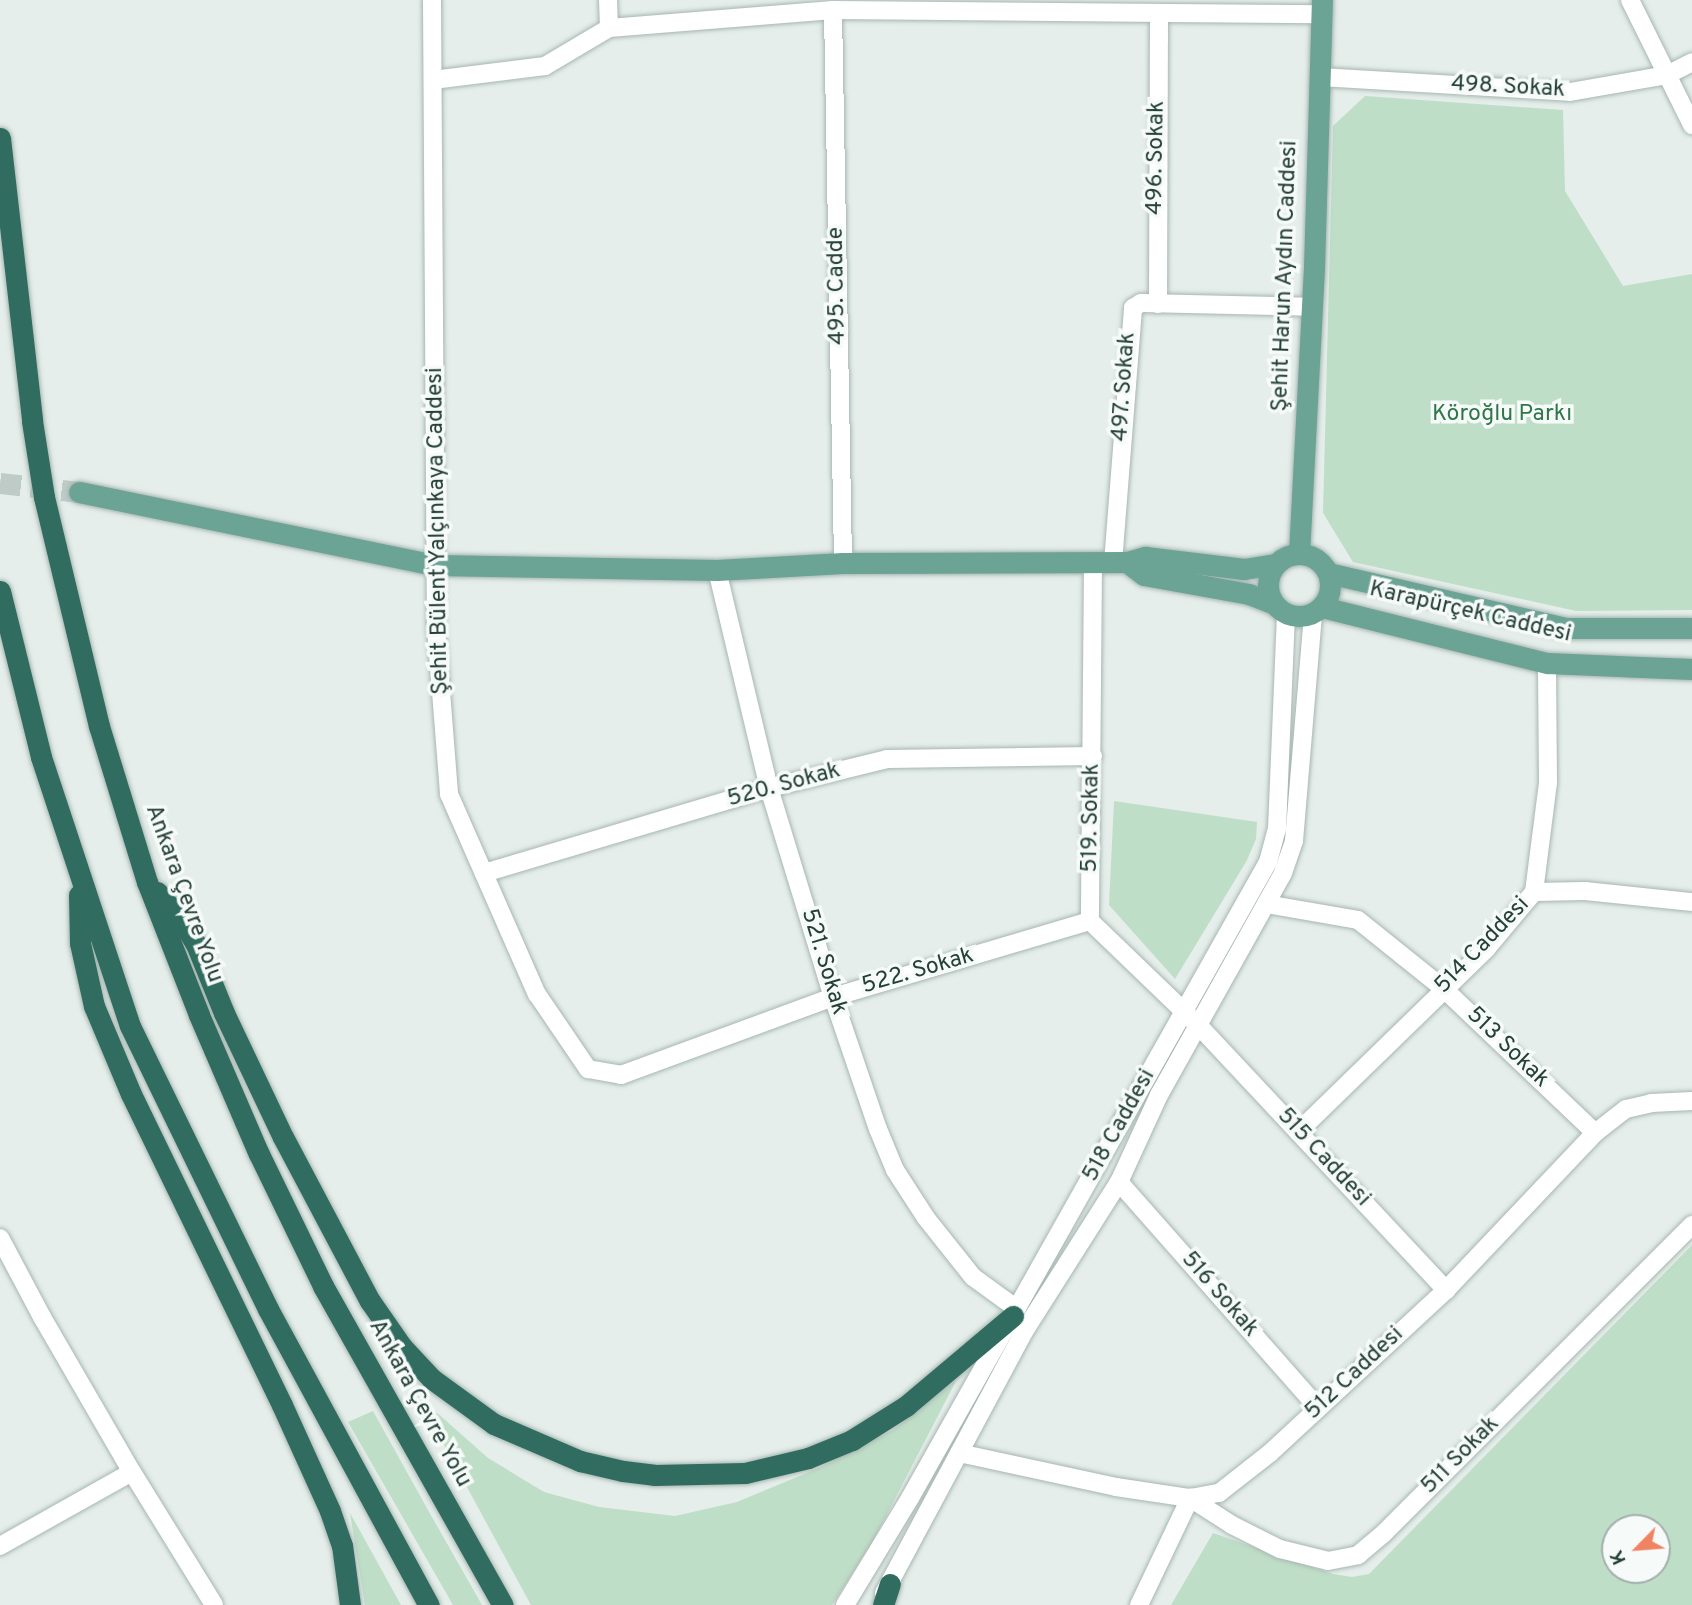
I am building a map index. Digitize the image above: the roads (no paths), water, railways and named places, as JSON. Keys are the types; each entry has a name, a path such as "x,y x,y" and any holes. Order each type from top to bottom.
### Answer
{"highway":[{"name":"Ankara Çevre Yolu","path":"0,138 32,421 44,497 100,726 148,882 199,1014 259,1154 306,1250 389,1405 503,1605"},
{"path":"0,592 41,757 130,1026 167,1107 268,1309 429,1605"},
{"path":"79,872 80,943 94,1006 131,1094 282,1405 330,1511 342,1545 350,1605"},
{"path":"148,882 182,921 196,944 224,1013 283,1137 335,1242 370,1301 402,1347 432,1379 494,1424 580,1461 623,1471 667,1475 746,1473 808,1458 861,1435 906,1406 1015,1312"}],"main road":[{"name":"Şehit Harun Aydın Caddesi","path":"1300,554 1322,7"},
{"path":"79,492 435,565 717,570 844,563 1111,563 1145,557 1244,569 1275,564 1283,558 1300,554 1314,557 1328,573 1329,593 1318,610 1299,617 1249,594 1144,575 1111,563"},
{"path":"1275,564 1267,583 1279,608"},
{"name":"Karapürçek Caddesi","path":"1328,573 1566,628 1692,628"},
{"name":"Karapürçek Caddesi","path":"1318,610 1547,663 1692,669"}],"street":[{"name":"Şehit Bülent Yalçınkaya Caddesi","path":"432,0 436,628 449,794 537,994 588,1069"},
{"path":"608,0 609,28"},
{"path":"1630,0 1692,125"},
{"path":"433,80 545,66 609,28 833,10 959,6 1159,13 1322,7"},
{"name":"495. Cadde","path":"833,10 844,563"},
{"name":"496. Sokak","path":"1158,304 1159,13"},
{"name":"498. Sokak","path":"1320,77 1570,92 1667,75 1692,62"},
{"name":"497. Sokak","path":"1111,563 1130,316 1133,308 1141,303 1312,307"},
{"name":"519. Sokak","path":"1090,921 1093,756 1111,563"},
{"name":"521. Sokak","path":"717,570 769,788 832,997 878,1129 908,1193 973,1277 1015,1312"},
{"name":"518 Caddesi","path":"845,1605 1015,1312 1184,1012 1273,847 1279,608"},
{"name":"518 Caddesi","path":"876,1605 886,1595 1025,1329 1119,1182 1159,1094 1283,873 1294,841 1318,610"},
{"name":"514 Caddesi","path":"1298,1132 1443,988 1488,948 1534,892 1548,783 1547,663"},
{"name":"520. Sokak","path":"484,873 769,788 887,759 1093,756"},
{"path":"1534,892 1585,891 1692,902"},
{"name":"513 Sokak","path":"1266,904 1358,920 1443,988 1595,1133"},
{"path":"1090,921 1199,1026"},
{"name":"522. Sokak","path":"588,1069 621,1075 832,997 1090,921"},
{"name":"515 Caddesi","path":"1199,1026 1446,1290"},
{"name":"512 Caddesi","path":"959,1453 1116,1486 1190,1498 1219,1493 1270,1453 1446,1290 1595,1133 1626,1109 1651,1103 1692,1101"},
{"name":"516 Sokak","path":"1119,1182 1318,1408"},
{"name":"511 Sokak","path":"1190,1498 1232,1525 1280,1549 1328,1562 1358,1555 1384,1533 1692,1225"},
{"path":"0,1238 132,1472 210,1603"},
{"path":"0,1546 132,1472"},
{"path":"1139,1605 1190,1498"}],"tunnel":[{"path":"0,483 79,492"}],"park label":[{"name":"Köroğlu Parkı","path":"1502,415"}]}
